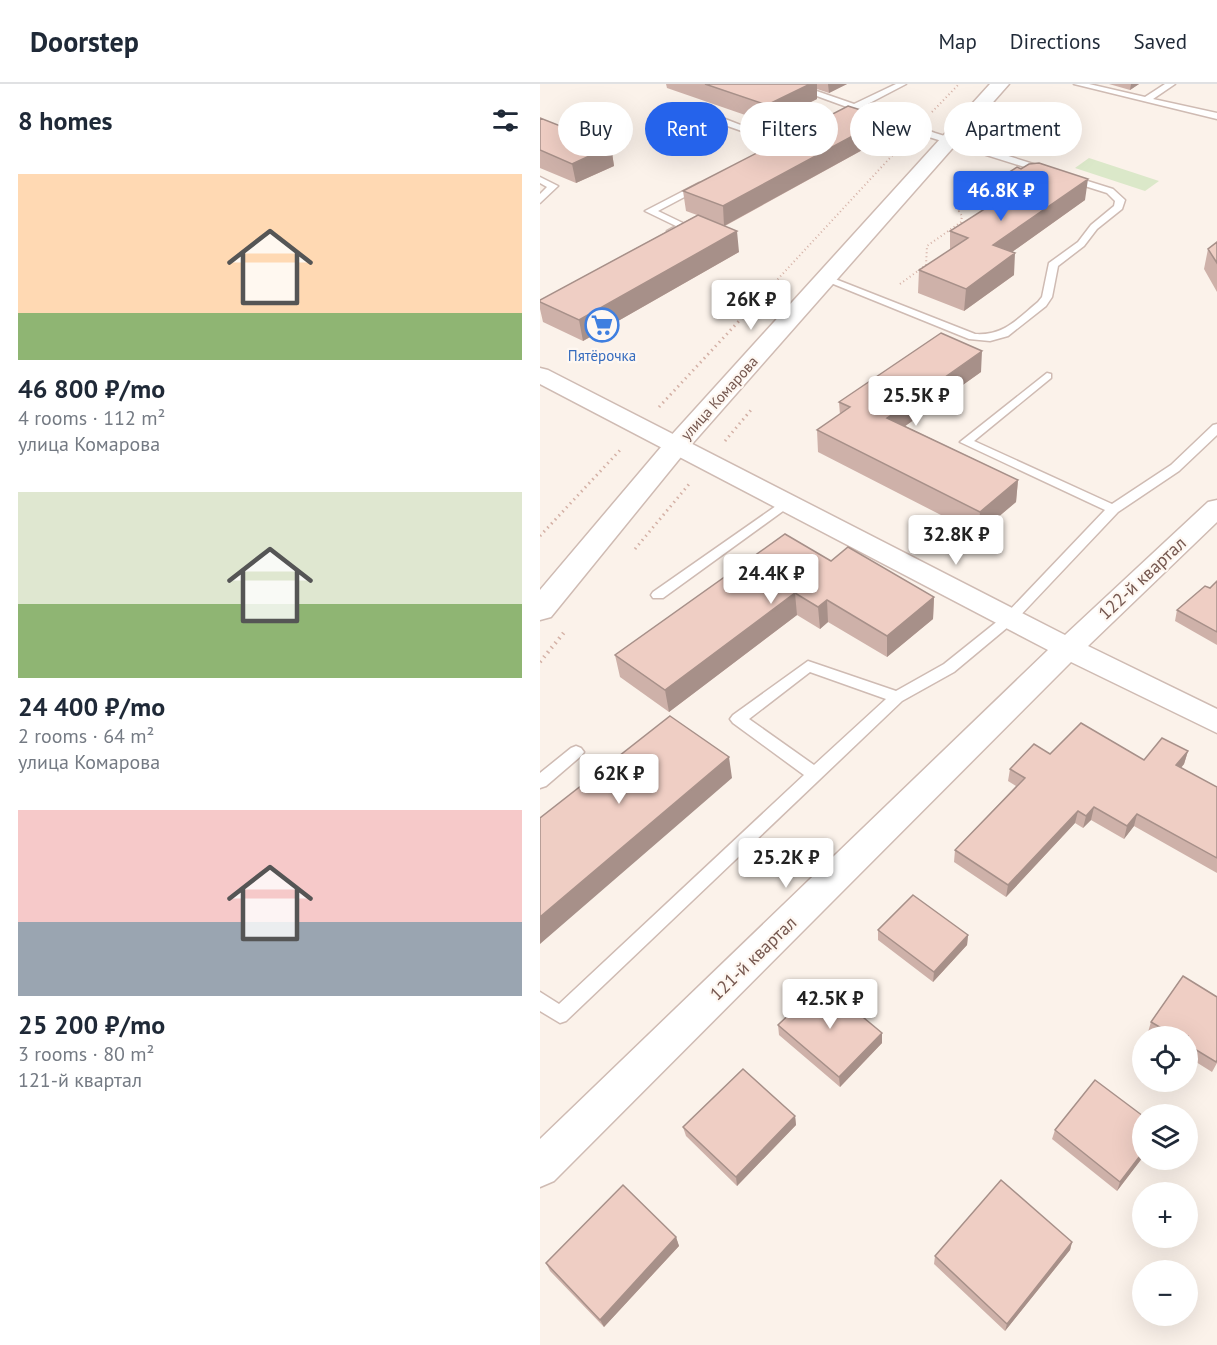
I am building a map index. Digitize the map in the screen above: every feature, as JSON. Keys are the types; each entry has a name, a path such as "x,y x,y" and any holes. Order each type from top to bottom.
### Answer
{"street":[{"name":"улица Комарова","path":"984,102 1000,84"},
{"name":"улица Комарова","path":"540,610 676,446 944,147"},
{"path":"540,376 1009,619 1217,722"},
{"name":"122-й квартал","path":"1068,648 1217,508"},
{"name":"121-й квартал","path":"540,1167 1068,648"}],"lane":[{"path":"865,102 902,84"},
{"path":"1078,84 1217,116"},
{"path":"1147,99 1171,84"},
{"path":"795,87 850,105"},
{"path":"826,279 973,337 982,338 1004,334 1042,304 1049,292 1050,272 1053,265 1081,244 1098,223 1116,210 1120,203 1118,197 1110,191 999,156"},
{"path":"540,180 553,186 540,200"},
{"path":"663,237 684,226 650,211 711,180"},
{"path":"1047,375 966,442 1113,509"},
{"path":"540,1000 560,1016 897,697 949,668 1009,619 1113,509 1175,468 1217,428"},
{"path":"658,595 786,503"},
{"path":"815,774 738,719 808,666 897,697"},
{"path":"540,782 576,752"}],"path":[{"path":"932,112 958,84"},
{"path":"540,536 891,156"},
{"path":"877,299 926,265 927,246 961,222 962,216 959,211 963,203 1024,164"}],"green space":[{"path":"1089,158 1159,181 1145,191 1075,168"}],"building":[{"path":"705,84 810,84 773,102 758,102"},
{"path":"850,107 850,137 838,144 838,111"},
{"path":"540,118 558,125 558,156 589,156 572,164 540,150"},
{"path":"751,156 816,156 723,206 683,191"},
{"path":"1039,163 1088,179 993,245 1015,253 966,289 919,270 968,238 950,231 1005,196 983,189 1017,167 1021,169 1029,164"},
{"path":"698,215 737,231 579,320 540,302 540,300"},
{"path":"1217,242 1217,263 1208,249"},
{"path":"941,333 982,351 887,418 1018,480 980,512 817,430 850,407 839,402"},
{"path":"785,534 831,561 848,547 934,597 887,636 827,600 818,607 795,593 665,690 615,655"},
{"path":"1217,581 1217,632 1177,610 1205,586 1210,588"},
{"path":"670,716 729,757 540,917 540,818"},
{"path":"1081,723 1144,760 1162,738 1188,751 1176,765 1217,787 1217,858 1137,814 1127,826 1094,807 1086,816 1078,811 1008,885 955,850 1025,778 1010,769 1034,744 1050,754"},
{"path":"913,895 968,935 934,972 878,930"},
{"path":"1183,976 1217,997 1216,1062 1198,1051 1198,1026 1158,1026 1151,1022"},
{"path":"822,983 882,1033 839,1077 778,1025"},
{"path":"743,1069 795,1116 736,1177 683,1127"},
{"path":"1095,1080 1132,1108 1132,1166 1120,1182 1055,1130"},
{"path":"1001,1180 1072,1242 1007,1324 935,1256"},
{"path":"623,1185 676,1237 600,1320 546,1263"}],"place":[{"name":"Пятёрочка","path":"602,325"}]}
